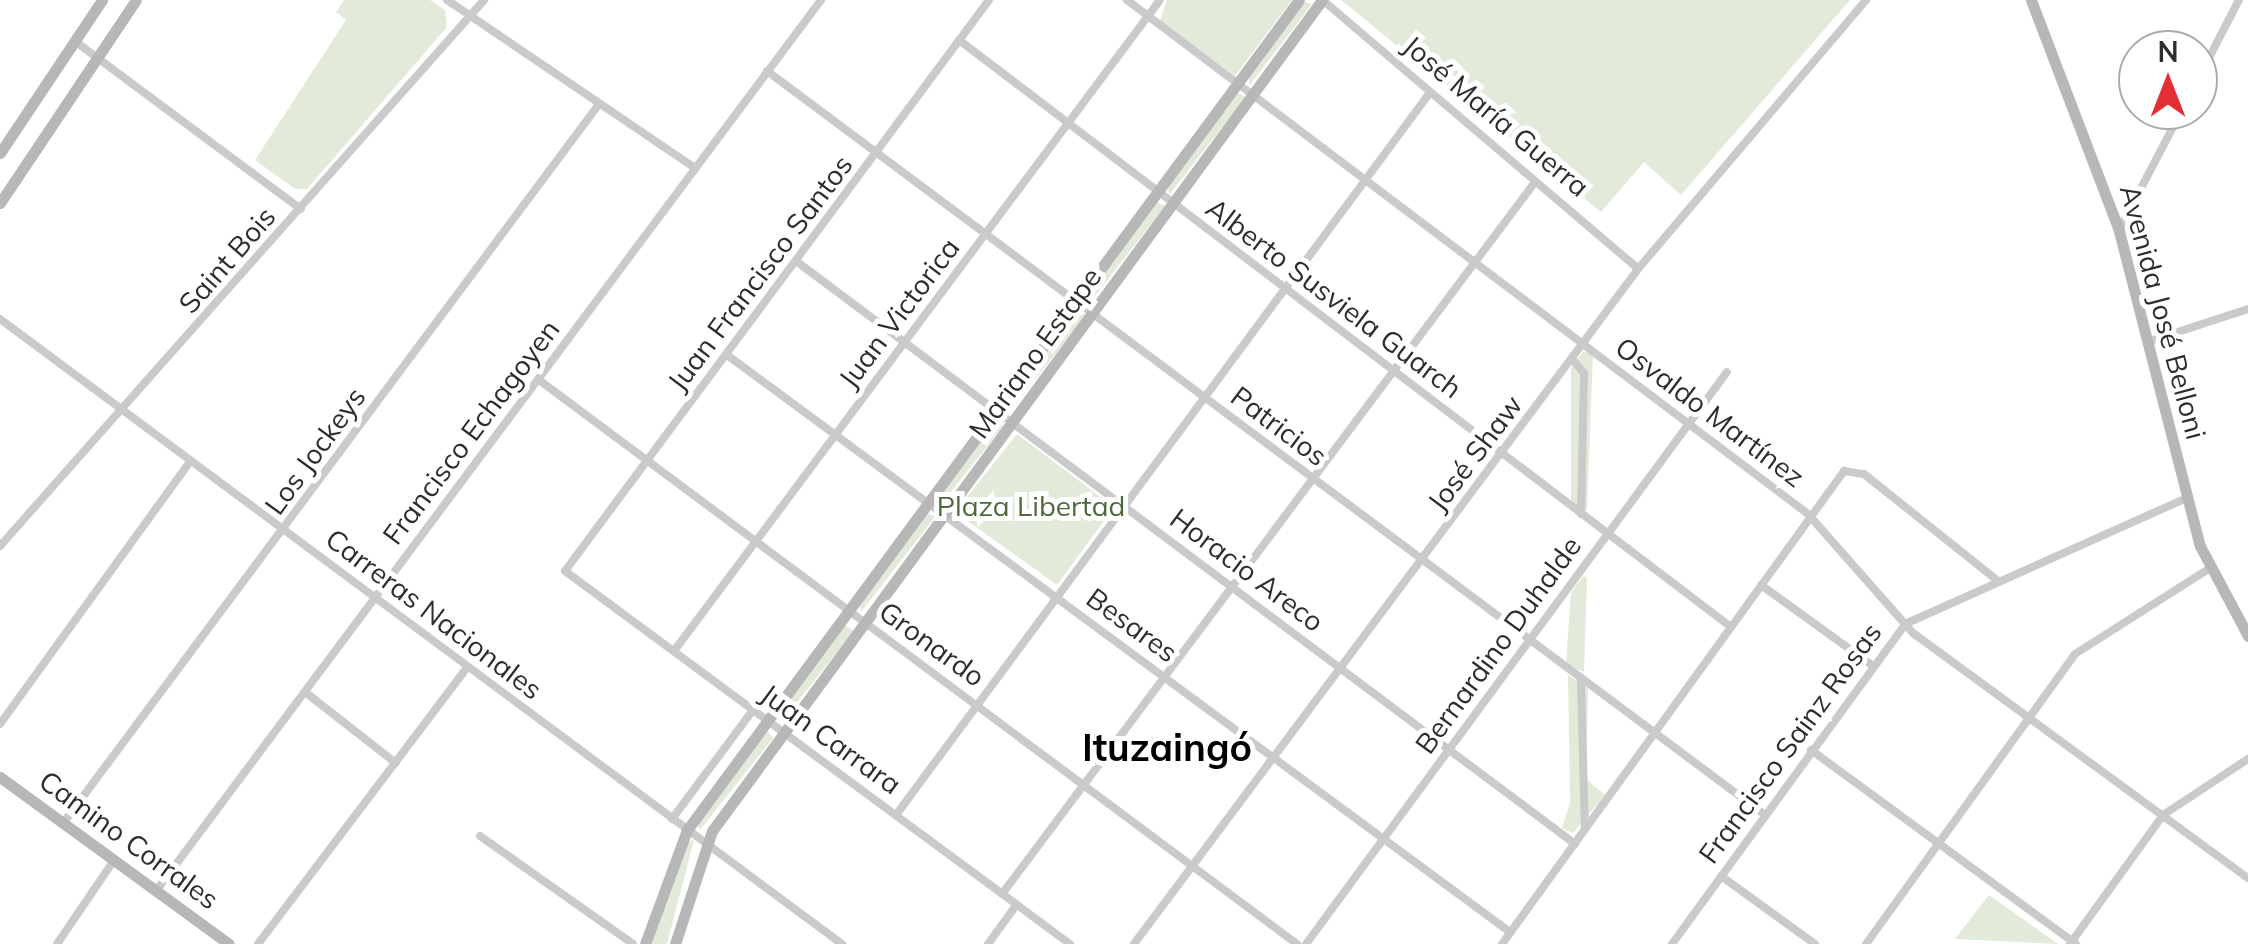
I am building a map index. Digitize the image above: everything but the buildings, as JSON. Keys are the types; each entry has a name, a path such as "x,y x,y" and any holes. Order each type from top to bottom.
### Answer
{"street":[{"path":"0,152 102,0"},
{"path":"0,203 136,0"},
{"path":"447,0 695,168"},
{"name":"Saint Bois","path":"0,546 124,411 484,0"},
{"name":"Francisco Echagoyen","path":"156,891 821,0"},
{"name":"Juan Francisco Santos","path":"565,571 988,0"},
{"name":"Osvaldo Martínez","path":"1127,0 1808,514 1906,624 2027,719 2248,878"},
{"name":"Juan Victorica","path":"674,651 1160,0"},
{"name":"Mariano Estape","path":"645,944 687,830 1299,0"},
{"name":"José Shaw","path":"1134,944 1638,269 1866,0"},
{"name":"Avenida José Belloni","path":"2031,0 2118,231 2150,341 2187,498 2210,568 2244,620 2248,636"},
{"path":"2218,40 2239,0"},
{"name":"Mariano Estape","path":"675,944 705,844 1324,1"},
{"name":"José María Guerra","path":"1324,1 1638,269"},
{"name":"Alberto Susviela Guarch","path":"958,40 1731,627"},
{"path":"76,42 301,209"},
{"name":"Patricios","path":"767,71 1527,642 1765,815"},
{"path":"896,815 1364,176 1430,94"},
{"name":"Los Jockeys","path":"64,822 599,104"},
{"path":"2118,231 2171,130"},
{"path":"1002,894 1396,374 1535,182"},
{"name":"Horacio Areco","path":"796,261 1575,844"},
{"path":"2150,341 2248,308"},
{"name":"Carreras Nacionales","path":"0,319 842,944"},
{"name":"Besares","path":"727,355 1510,932"},
{"path":"1573,360 1584,373 1581,514"},
{"name":"Bernardino Duhalde","path":"1306,944 1727,372"},
{"name":"Gronardo","path":"539,380 1297,944"},
{"path":"0,724 190,462"},
{"path":"1502,944 1808,514 1844,471 1864,474 1998,581"},
{"name":"Francisco Sainz Rosas","path":"1672,944 1872,665 1906,624 2187,498"},
{"path":"1866,944 2027,719 2083,648 2210,568"},
{"name":"Juan Carrara","path":"565,571 1070,944"},
{"path":"1761,585 1872,665"},
{"path":"258,944 467,668"},
{"path":"1581,681 1585,829"},
{"path":"305,692 396,763"},
{"path":"672,819 754,710"},
{"path":"1811,750 2072,943 2163,816 2248,759"},
{"name":"Camino Corrales","path":"0,777 228,944"},
{"path":"480,836 634,944"},
{"path":"58,944 114,860"},
{"path":"1721,876 1816,944"},
{"path":"988,944 1017,904"}],"green space":[{"path":"344,0 430,0 445,10 447,27 307,189 295,189 255,160 346,20 336,12"},
{"path":"1167,0 1292,0 1235,76 1160,21"},
{"path":"1341,0 1850,0 1681,195 1644,162 1601,212"},
{"path":"1305,2 1312,4 1249,86 1249,77"},
{"path":"1238,93 1246,97 1169,195 1168,187"},
{"path":"1157,202 1165,206 1088,305 1087,297"},
{"path":"1077,311 1086,315 1009,413 1006,407"},
{"path":"1583,352 1593,353 1587,510 1571,503 1571,367"},
{"path":"995,421 1004,425 942,503 940,497"},
{"name":"Plaza Libertad","path":"1017,434 1114,507 1057,585 955,512"},
{"path":"927,513 935,517 861,612 860,605"},
{"path":"1584,575 1584,672 1566,664 1571,592"},
{"path":"845,625 854,631 782,721 780,713"},
{"path":"1568,675 1588,688 1586,779 1605,795 1573,833 1562,828 1570,803"},
{"path":"767,730 773,738 700,830 697,824"},
{"path":"694,840 667,944 651,944 685,843"},
{"path":"1989,895 2058,944 1955,939"}],"district":[{"name":"Ituzaingó","path":"1167,748"}]}
